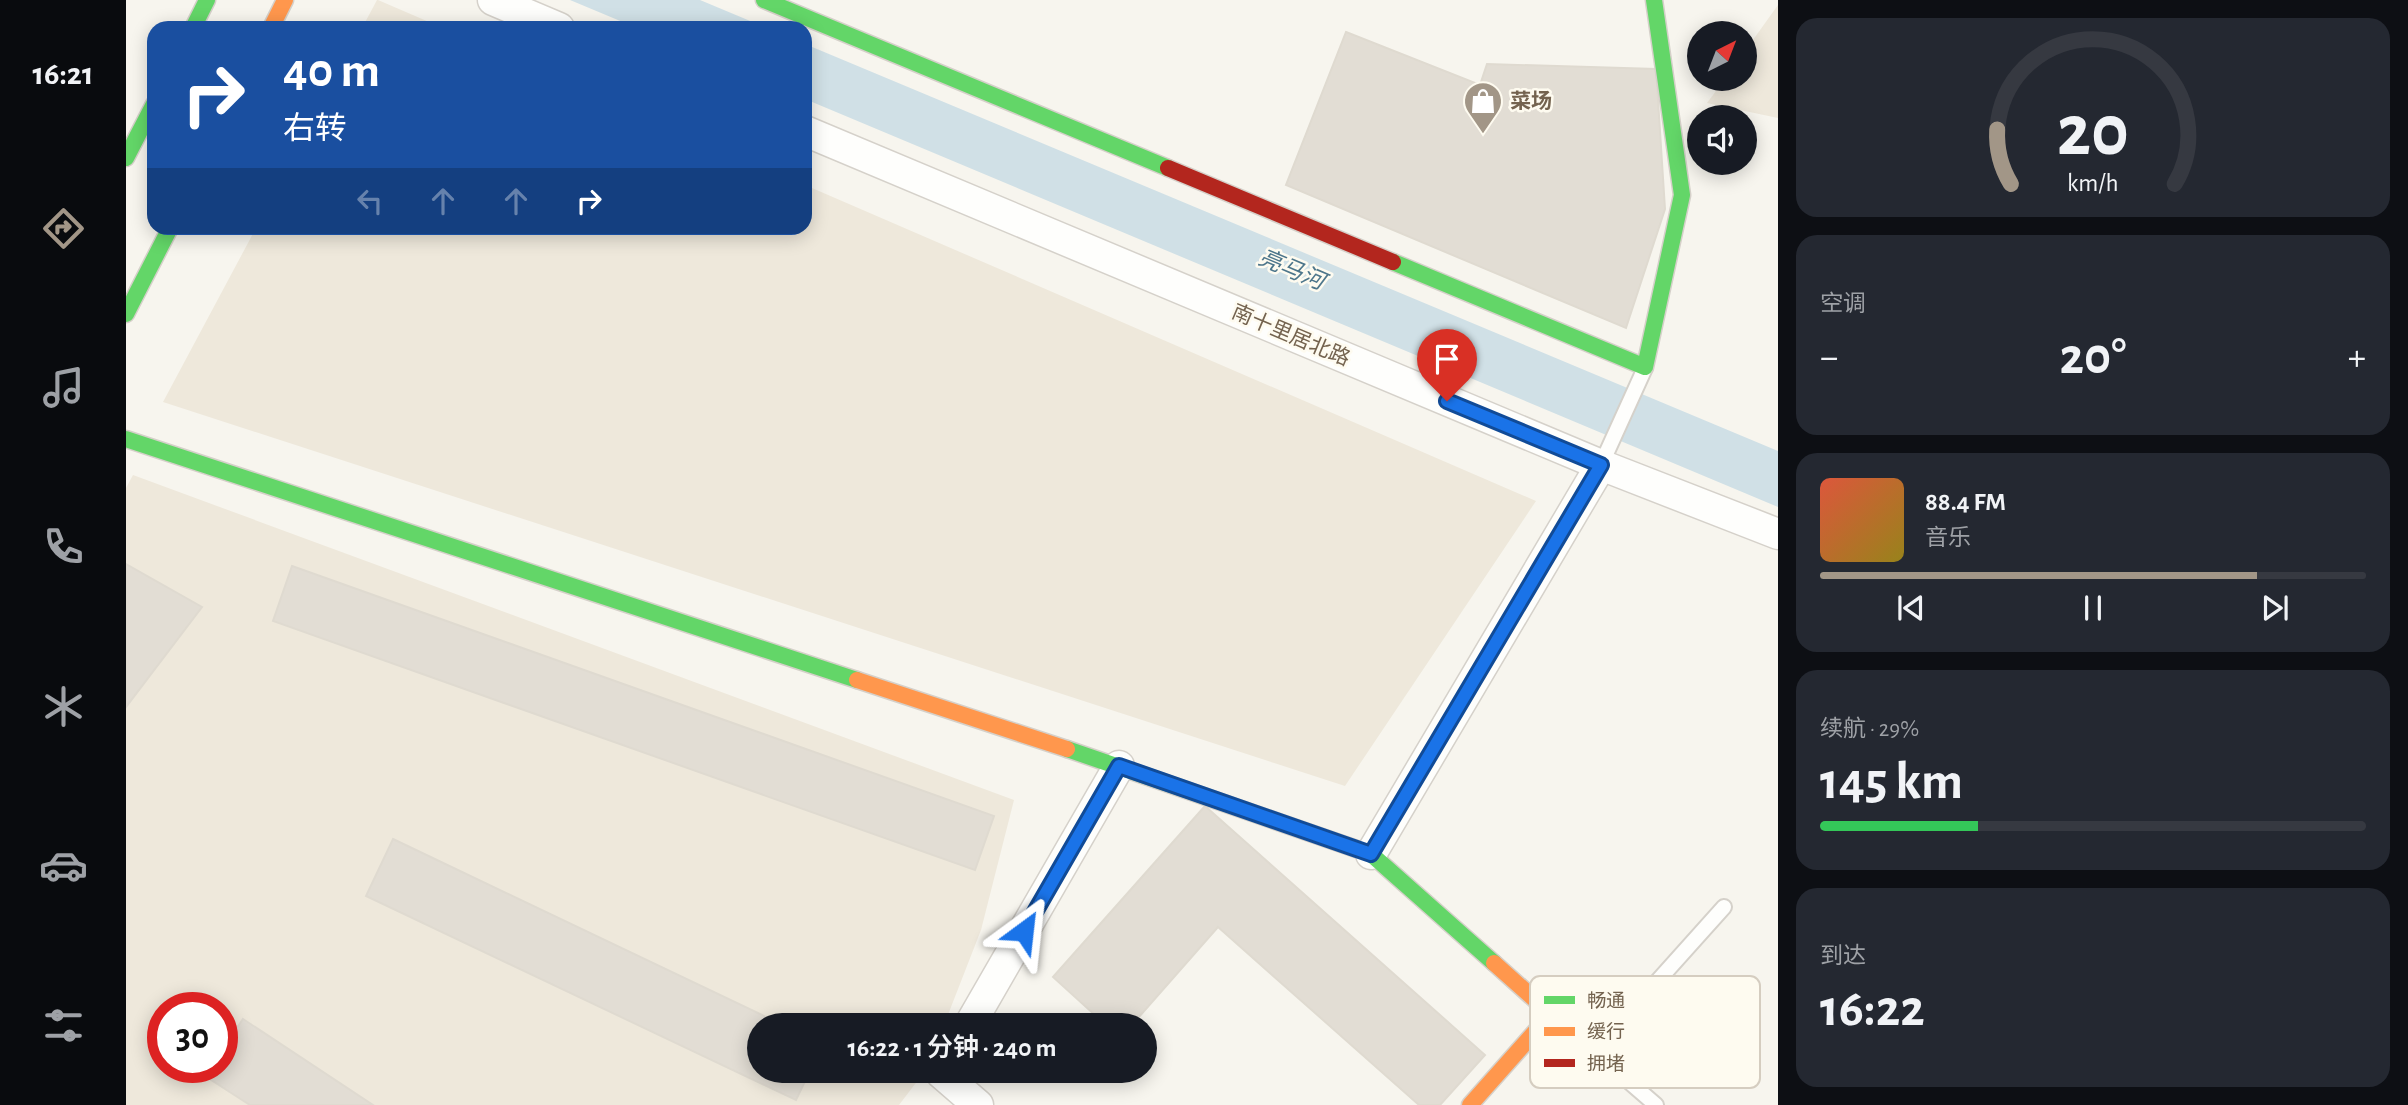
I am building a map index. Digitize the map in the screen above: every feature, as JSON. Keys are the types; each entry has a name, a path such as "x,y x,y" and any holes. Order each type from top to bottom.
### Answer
{"street":[{"path":"196,21 207,0"},
{"path":"274,21 285,0"},
{"path":"493,0 542,21"},
{"path":"764,0 1645,367 1682,195 1654,0"},
{"path":"126,158 147,118"},
{"name":"南十里居北路","path":"812,134 1601,465 1778,534"},
{"path":"126,314 166,235"},
{"path":"126,439 1119,766 1371,854 1530,996"},
{"path":"1371,854 1601,465"},
{"path":"976,1013 1119,766"},
{"path":"1470,1105 1530,1037"},
{"path":"953,1083 978,1105"}],"lane":[{"path":"1601,465 1645,367"},
{"path":"1662,976 1724,907"},
{"path":"1636,1088 1656,1105"}],"shaded area":[{"path":"378,0 427,21 366,21"},
{"path":"1778,5 1778,118 1757,114 1757,105 1707,103 1716,91 1757,91 1757,34"},
{"path":"812,188 1536,501 1345,786 163,402 252,235 812,235"},
{"path":"133,475 1014,800 981,930 949,1013 747,1013 747,1083 916,1083 899,1105 126,1105 126,488"}],"water":[{"path":"570,0 700,0 750,21 620,21"},
{"name":"亮马河","path":"812,47 1778,451 1778,507 812,102"}],"building":[{"name":"菜场","path":"1346,32 1480,85 1487,64 1656,69 1665,209 1626,328 1286,185"},
{"path":"126,564 202,607 126,707"},
{"path":"292,566 994,816 975,870 273,621"},
{"path":"1205,806 1485,1055 1440,1105 1419,1105 1218,927 1142,1013 1093,1013 1053,977"},
{"path":"393,839 758,1013 747,1013 747,1077 366,896"},
{"path":"243,1019 373,1105 250,1105 216,1083 238,1083 238,1026"},
{"path":"760,1083 804,1083 796,1100"}],"traffic: fast":[{"path":"196,21 207,0"},
{"path":"764,0 1168,168"},
{"path":"1393,262 1645,367 1682,195 1654,0"},
{"path":"126,158 147,118"},
{"path":"126,314 166,235"},
{"path":"126,439 857,680"},
{"path":"1067,749 1371,854 1494,963"}],"traffic: slow":[{"path":"274,21 285,0"},
{"path":"857,680 1067,749"},
{"path":"1494,963 1530,995"},
{"path":"1470,1105 1530,1038"}],"traffic: jam":[{"path":"1168,168 1393,262"}],"place":[{"name":"菜场","path":"1483,135"}],"route":[{"path":"1024,931 1119,766 1371,854 1601,465 1447,401"}]}
